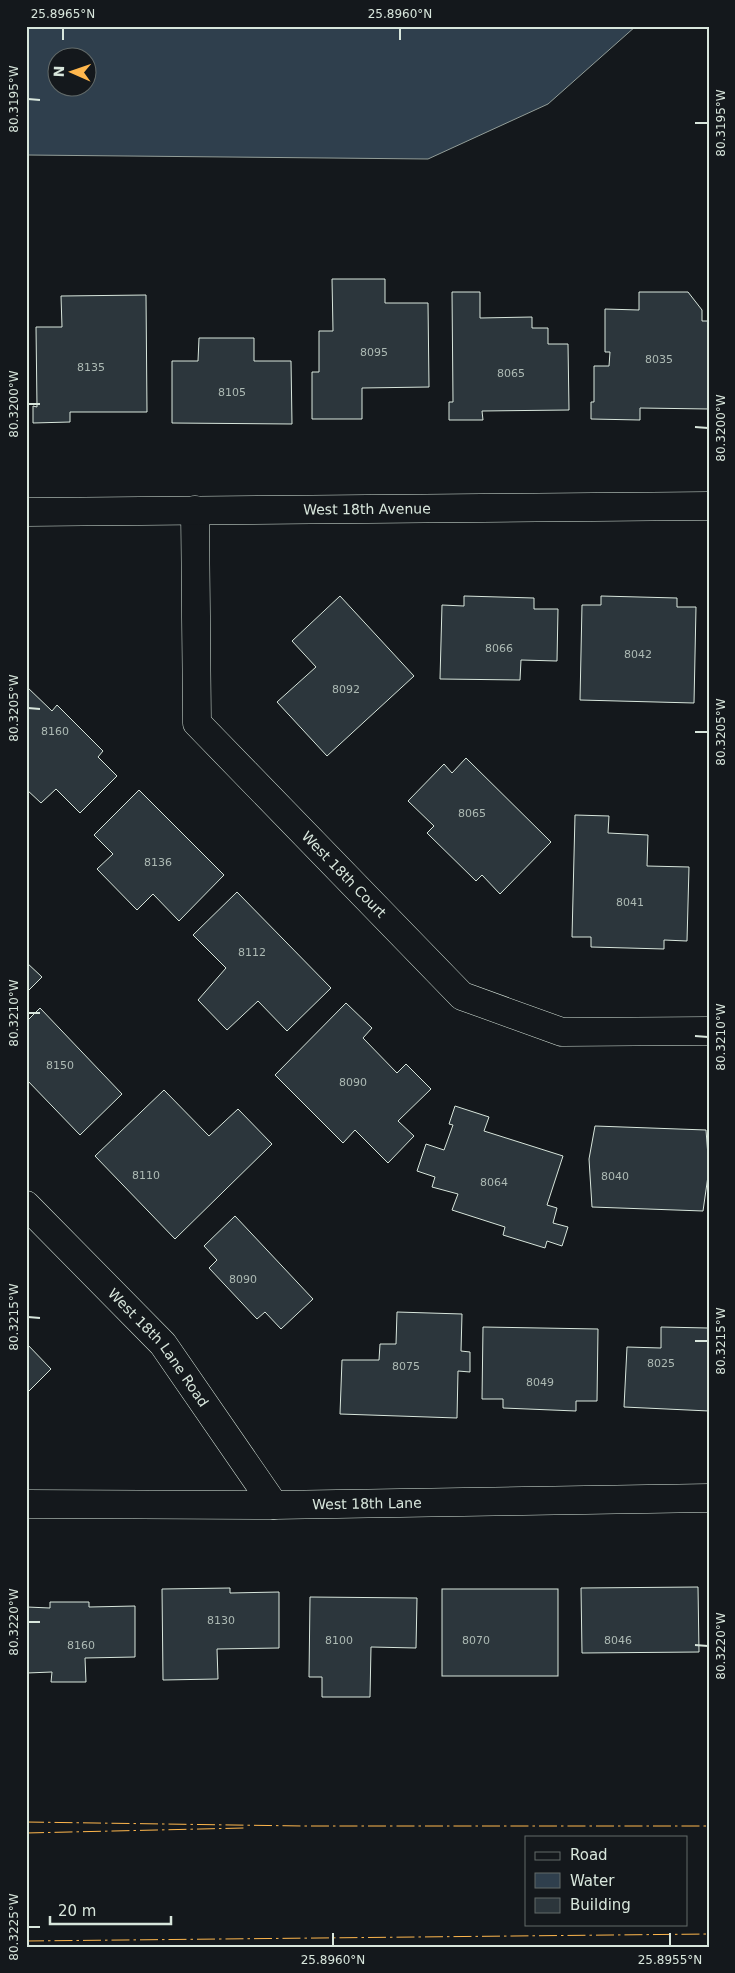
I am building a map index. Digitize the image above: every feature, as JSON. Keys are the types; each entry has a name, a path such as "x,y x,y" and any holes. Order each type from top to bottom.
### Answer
{"street":[{"name":"West 18th Avenue","path":"26,512 709,506"},
{"name":"West 18th Court","path":"195,510 197,724 462,996 562,1032 709,1031"},
{"name":"West 18th Lane Road","path":"26,1205 163,1344 274,1504"},
{"name":"West 18th Lane","path":"26,1504 274,1504 709,1498"}],"water":[{"path":"26,26 636,26 548,104 428,159 26,155"}],"building":[{"path":"332,279 385,279 385,303 428,303 429,387 362,388 362,419 312,419 312,372 319,372 319,331 333,331"},
{"path":"452,292 480,292 480,318 532,317 532,328 548,328 548,344 568,344 569,410 482,411 483,420 449,420 449,402 453,402"},
{"path":"639,292 688,292 702,310 702,321 709,321 709,409 640,408 640,420 591,419 591,402 594,402 594,366 609,366 610,352 605,352 605,309 639,310"},
{"path":"146,295 147,412 70,412 70,422 33,423 33,406 37,407 36,327 62,327 61,296"},
{"path":"199,338 254,338 254,361 291,361 292,424 172,423 172,361 198,361"},
{"path":"340,596 414,676 327,756 277,702 316,667 292,641"},
{"path":"464,596 534,598 534,609 558,609 557,661 521,660 520,680 440,679 442,605 464,606"},
{"path":"601,596 677,598 677,607 696,607 694,703 580,700 582,605 601,605"},
{"path":"26,686 52,711 57,705 103,751 98,757 117,776 80,813 56,789 41,803 26,789"},
{"path":"466,758 551,842 500,894 482,875 476,881 427,833 434,826 408,801 444,764 452,773"},
{"path":"139,790 224,875 179,921 153,894 137,910 97,869 113,854 94,835"},
{"path":"575,815 609,816 608,833 648,835 647,866 689,867 687,941 664,940 664,949 591,947 591,937 572,937"},
{"path":"237,892 331,988 287,1031 258,1001 227,1030 198,1000 226,968 193,935"},
{"path":"26,962 42,977 26,993"},
{"path":"346,1003 372,1028 363,1038 397,1073 406,1064 431,1089 398,1121 414,1136 388,1163 355,1130 343,1143 275,1075"},
{"path":"40,1008 122,1094 80,1135 26,1079 26,1022"},
{"path":"164,1090 209,1136 238,1109 272,1144 175,1239 95,1156"},
{"path":"455,1106 489,1117 484,1131 563,1156 547,1205 557,1208 553,1223 568,1227 562,1246 547,1241 545,1248 503,1235 505,1227 452,1210 458,1194 432,1187 435,1177 417,1171 426,1144 444,1150 453,1125 449,1124"},
{"path":"595,1126 706,1130 709,1169 703,1211 592,1207 589,1159"},
{"path":"235,1216 313,1299 281,1329 265,1312 257,1319 209,1268 217,1260 204,1246"},
{"path":"397,1312 462,1314 461,1351 470,1352 470,1372 458,1371 457,1418 340,1414 342,1360 379,1360 380,1344 396,1344"},
{"path":"483,1327 598,1329 597,1401 576,1401 576,1411 503,1408 503,1399 482,1399"},
{"path":"661,1327 708,1328 709,1411 624,1407 627,1347 661,1348"},
{"path":"26,1343 51,1369 26,1394"},
{"path":"698,1587 699,1652 582,1653 581,1588"},
{"path":"230,1588 230,1593 279,1592 279,1648 217,1649 218,1679 163,1680 162,1589"},
{"path":"442,1589 558,1589 558,1676 442,1676"},
{"path":"310,1597 417,1598 416,1648 371,1647 370,1697 322,1697 322,1677 309,1677"},
{"path":"50,1602 89,1602 89,1607 135,1606 135,1657 85,1658 86,1682 51,1682 52,1672 27,1673 27,1607 50,1608"}],"power":[{"path":"26,1822 302,1826 709,1826"},
{"path":"26,1833 244,1828"},
{"path":"26,1941 709,1934"}]}
